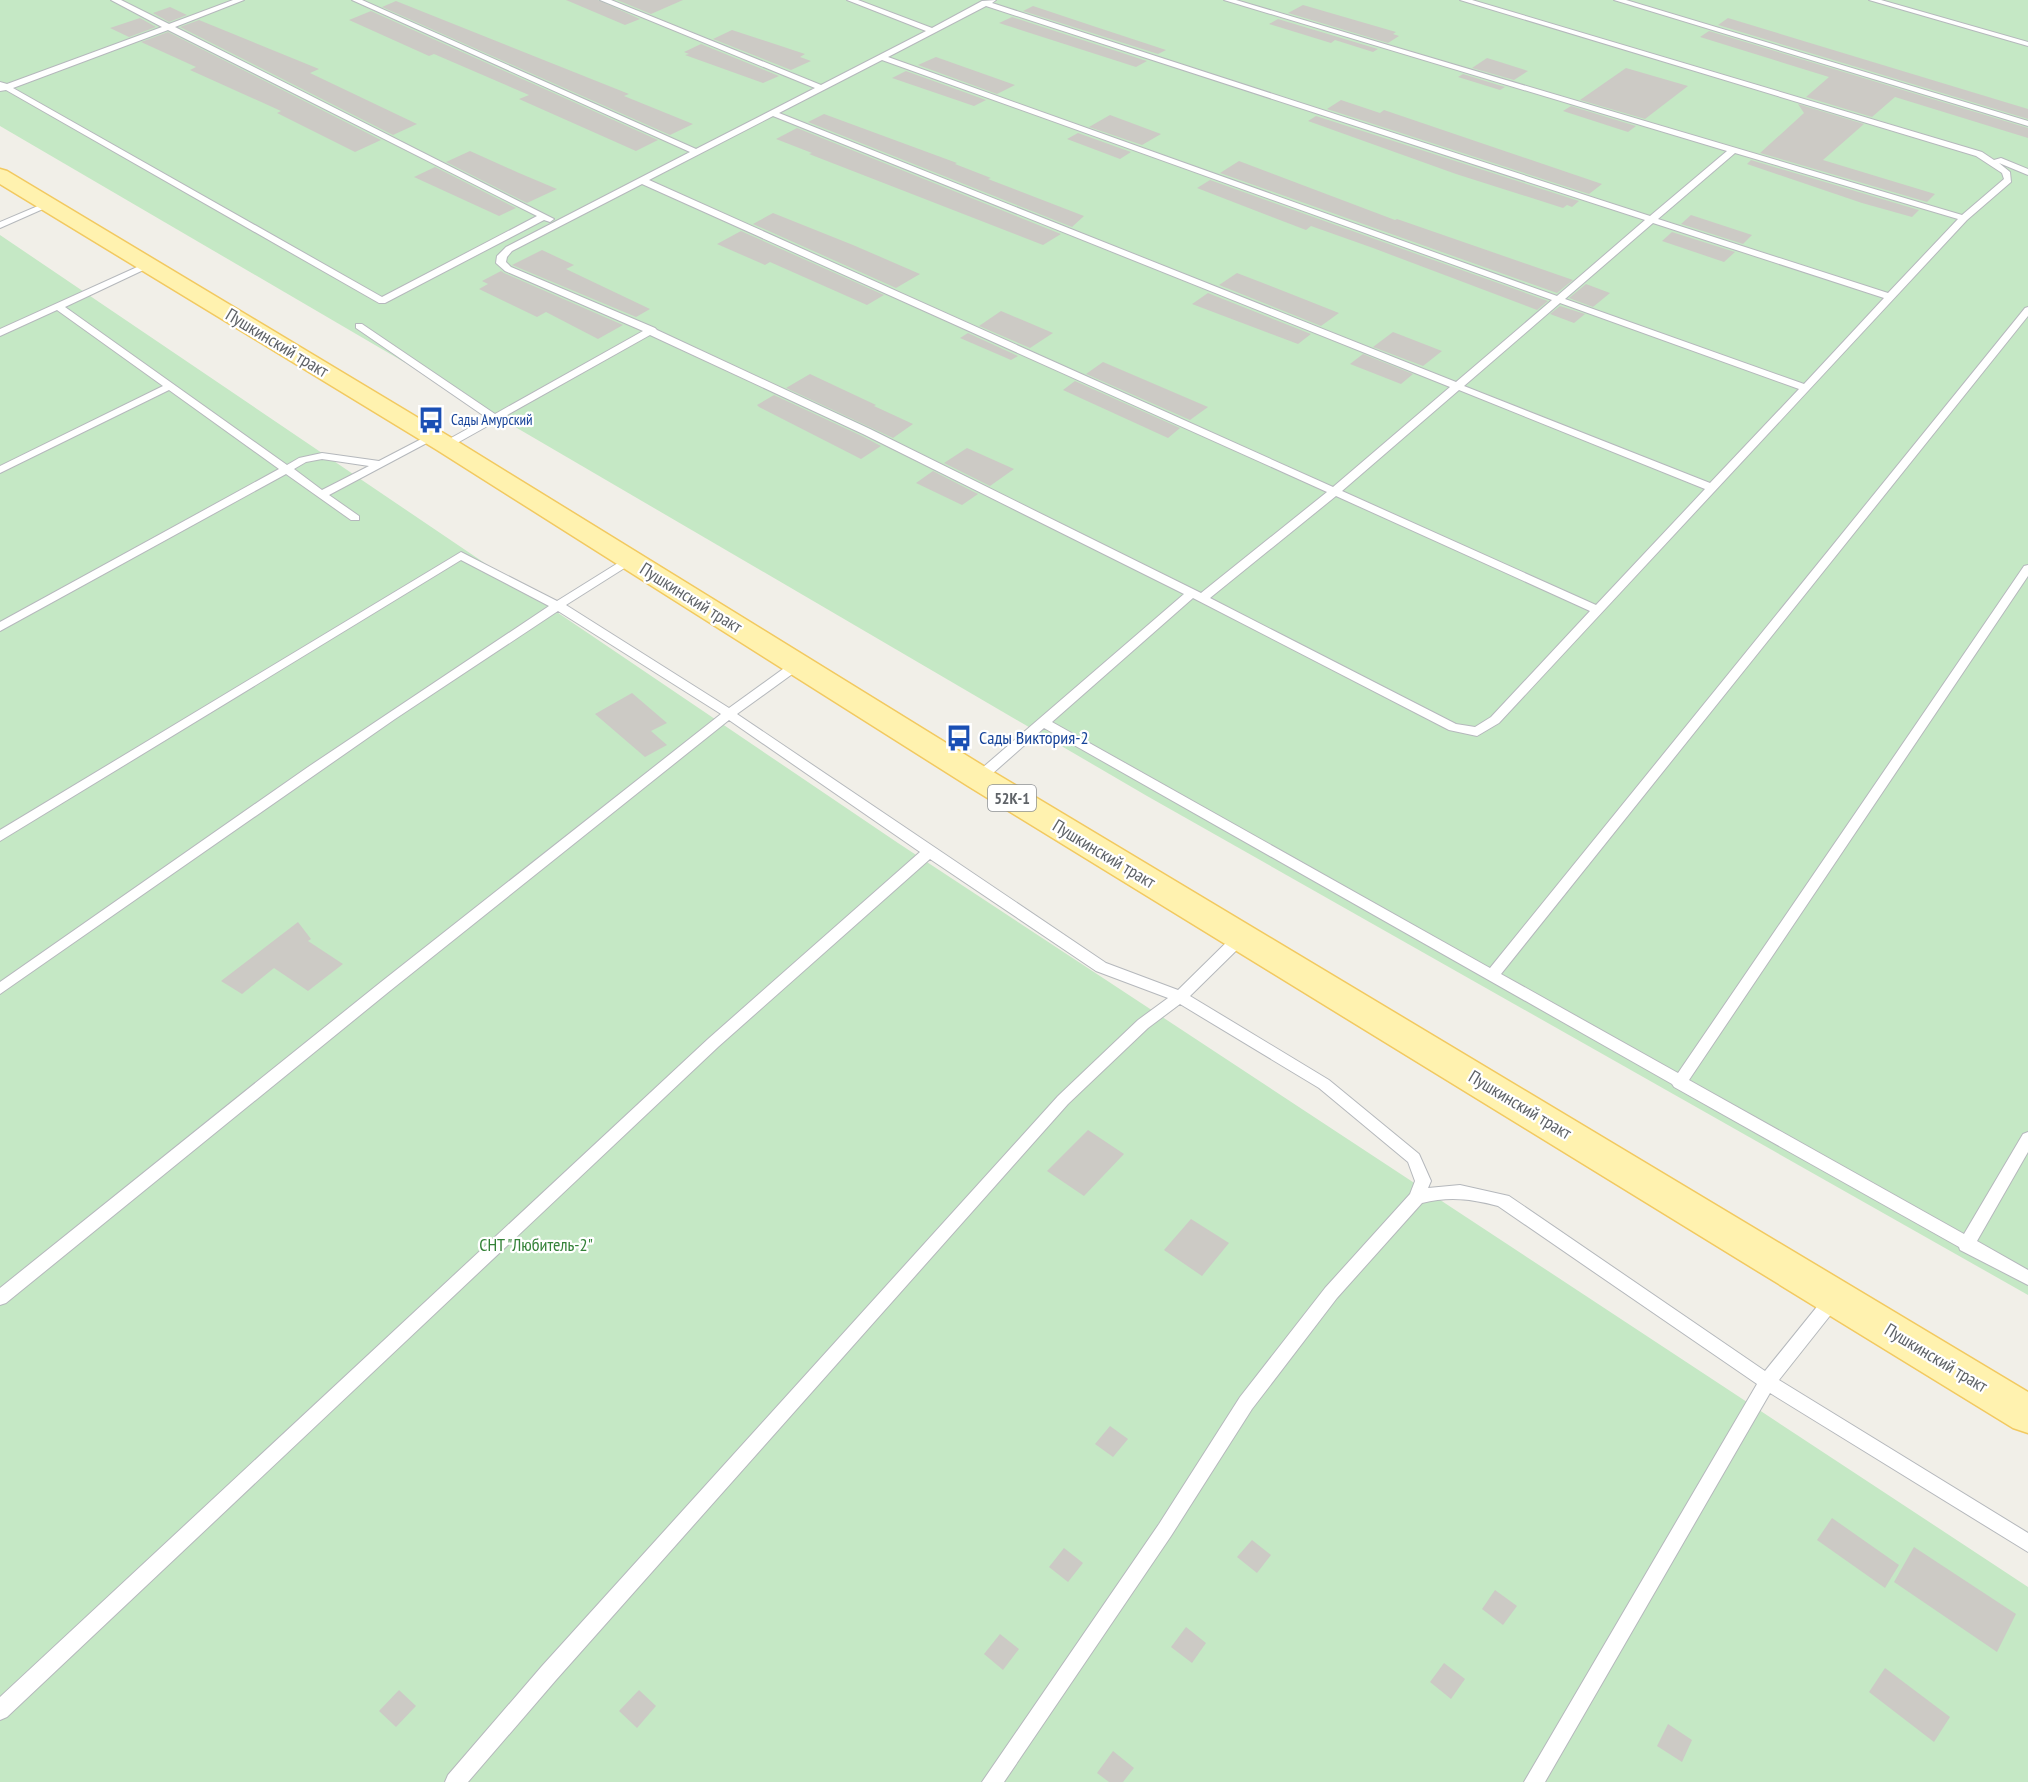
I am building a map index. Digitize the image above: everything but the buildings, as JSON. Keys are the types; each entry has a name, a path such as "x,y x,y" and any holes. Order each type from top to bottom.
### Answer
{"main road":[{"name":"Пушкинский тракт","path":"0,175 439,441 979,778 2028,1414"}],"lane":[{"path":"115,0 559,223"},
{"path":"2,87 240,0"},
{"path":"356,0 696,152"},
{"path":"604,0 822,88"},
{"path":"851,0 932,31"},
{"path":"1228,0 1964,218"},
{"path":"1464,0 1979,153 2028,172"},
{"path":"1618,0 2028,124"},
{"path":"1873,0 2028,44"},
{"path":"1890,297 988,2 510,249 502,256 501,263 508,269 652,330 1197,595 1453,727 1477,732 1496,720 1964,218 2008,180 2006,172 1979,153"},
{"path":"882,57 1806,388"},
{"path":"2,87 382,301 544,216"},
{"path":"772,113 1712,488"},
{"path":"979,778 1197,595 1334,492 1734,149"},
{"path":"641,180 1598,610"},
{"path":"0,225 48,205"},
{"path":"0,333 148,265"},
{"path":"59,307 355,518"},
{"path":"1491,976 2028,310"},
{"path":"359,326 494,418"},
{"path":"322,494 381,464 494,418 652,330"},
{"path":"0,470 170,386"},
{"path":"0,627 303,460 322,456 381,464"},
{"path":"0,836 461,555 557,605 729,714 1101,967 1180,997 1324,1084 1414,1158 1423,1181 1417,1198 1331,1293 1246,1403 1165,1530 992,1782"},
{"path":"0,989 339,751 557,605 630,560"},
{"path":"1679,1083 2028,568"},
{"path":"0,1298 729,714 798,664"},
{"path":"1043,722 2028,1278"},
{"path":"0,1710 713,1043 929,852"},
{"path":"455,1782 549,1673 1063,1100 1143,1024 1180,997 1242,936"},
{"path":"1966,1245 2028,1138"},
{"path":"1417,1198 1438,1192 1467,1190 1503,1201 1767,1382 2028,1543"},
{"path":"1534,1782 1767,1382 1835,1296"}],"green space":[{"path":"0,0 2028,0 2028,1295 1147,796 0,126"},
{"name":"СНТ \"Любитель-2\"","path":"0,235 898,843 2028,1587 2028,1782 0,1782"}],"place":[{"name":"Сады Амурский","path":"431,420"},
{"name":"Сады Виктория-2","path":"959,738"}]}
